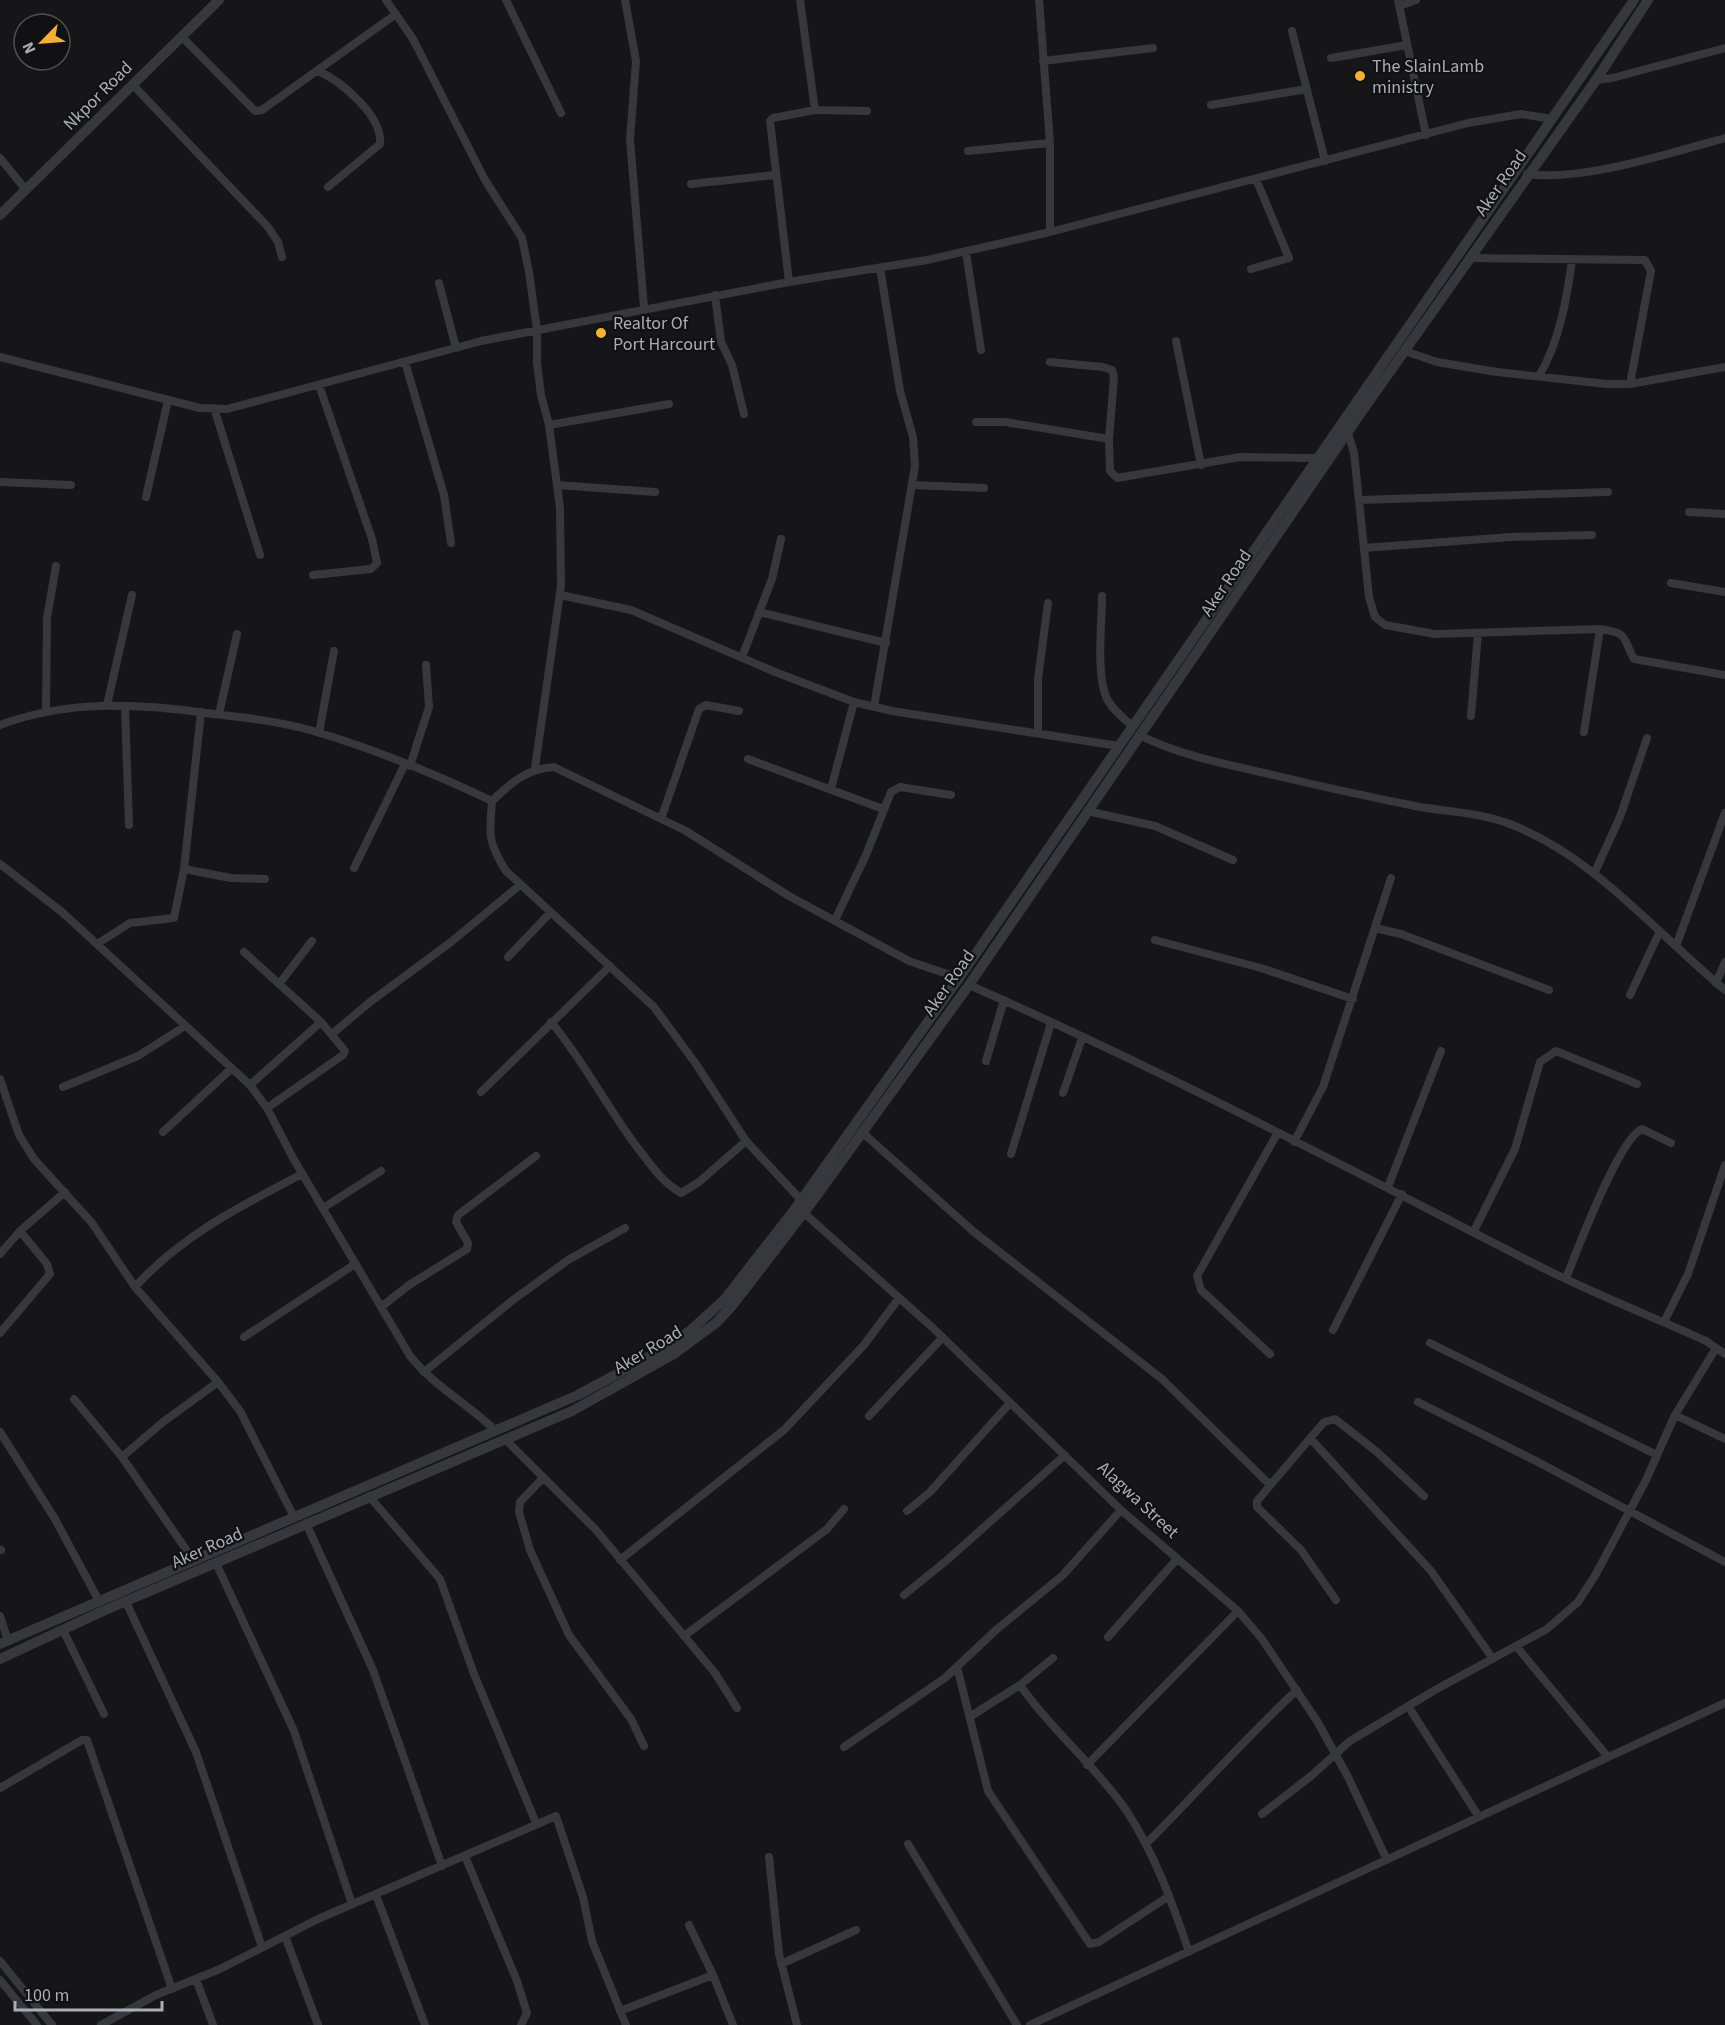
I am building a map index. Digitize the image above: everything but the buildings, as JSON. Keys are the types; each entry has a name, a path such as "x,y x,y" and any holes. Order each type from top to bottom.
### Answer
{"street":[{"name":"Nkpor Road","path":"0,215 219,0"},
{"path":"386,0 431,70 485,180 522,238 537,330 537,363 541,395 549,425 560,508 560,596 535,768"},
{"path":"506,0 561,113"},
{"path":"625,0 636,61 630,139 644,308"},
{"path":"801,0 815,110"},
{"path":"1039,0 1050,143 1050,232"},
{"path":"1416,0 1398,3 1426,135"},
{"name":"Aker Road","path":"0,1659 216,1563 294,1516 578,1395 669,1346 692,1330 724,1300 801,1200 959,978 1119,746 1131,725 1172,680 1348,433 1405,351 1432,303 1552,119 1634,0"},
{"name":"Aker Road","path":"4,1642 194,1561 306,1523 572,1411 624,1384 698,1339 732,1306 804,1213 969,985 1139,735 1172,680 1317,458 1432,303 1469,258 1596,80 1648,0"},
{"path":"182,37 255,111 273,105 396,14"},
{"path":"1292,31 1325,161"},
{"path":"1331,58 1407,45"},
{"path":"1043,62 1152,48"},
{"path":"1596,80 1612,78 1725,48"},
{"path":"318,71 332,76 351,93 375,121 381,135 380,144 328,187"},
{"path":"133,85 268,227 278,242 282,257"},
{"path":"1211,105 1307,89"},
{"path":"789,282 769,127 771,119 815,110 867,111"},
{"path":"0,357 200,408 227,408 456,348 537,330 715,295 966,252 1468,123 1521,114 1552,119"},
{"path":"1527,174 1560,176 1587,172 1725,138"},
{"path":"968,151 1050,143"},
{"path":"0,158 26,190"},
{"path":"691,184 775,175"},
{"path":"1251,269 1289,258 1256,178"},
{"path":"966,252 981,350"},
{"path":"1469,258 1645,260 1650,265 1650,279 1630,384"},
{"path":"1539,376 1547,364 1556,334 1572,260"},
{"path":"874,707 915,466 913,437 900,391 880,268"},
{"path":"439,283 456,348"},
{"path":"715,295 721,342 732,366 744,414"},
{"path":"1176,341 1201,465"},
{"path":"1405,351 1437,362 1539,376 1630,384 1725,367"},
{"path":"405,362 444,495 451,543"},
{"path":"1050,362 1103,367 1112,370 1114,377 1109,439 1110,471 1117,478 1240,457 1317,458"},
{"path":"313,575 371,569 377,563 372,539 320,385"},
{"path":"146,497 168,400"},
{"path":"549,425 669,404"},
{"path":"214,408 260,555"},
{"path":"976,422 1005,422 1109,439"},
{"path":"1348,433 1354,453 1369,597 1375,617 1385,625 1435,634 1600,629 1623,634 1634,659 1725,675"},
{"path":"0,482 72,485"},
{"path":"557,485 655,492"},
{"path":"912,485 984,488"},
{"path":"1359,500 1608,492"},
{"path":"1689,512 1725,514"},
{"path":"1364,548 1510,537 1592,535"},
{"path":"742,657 772,579 781,539"},
{"path":"46,711 45,637 56,566"},
{"path":"1671,583 1725,592"},
{"path":"107,705 132,595"},
{"path":"560,596 631,610 854,702 1119,746"},
{"path":"1102,596 1102,670 1106,696 1112,707 1131,725"},
{"path":"1038,732 1038,679 1048,603"},
{"path":"759,612 886,643"},
{"path":"1584,732 1600,629"},
{"path":"1471,716 1478,633"},
{"path":"219,714 237,634"},
{"path":"319,733 334,651"},
{"path":"354,868 407,765 429,707 426,665"},
{"path":"831,789 854,702"},
{"path":"0,725 46,711 107,705 164,707 219,714 319,733 407,765 492,801"},
{"path":"661,819 699,709 706,705 739,711"},
{"path":"125,706 129,825"},
{"path":"97,944 130,923 174,918 184,869 201,712"},
{"path":"1139,735 1156,744 1219,762 1422,807 1474,814 1509,824 1550,844 1594,874 1725,990"},
{"path":"1594,874 1620,817 1647,738"},
{"path":"747,759 883,809"},
{"path":"801,1200 746,1141 696,1064 654,1007 506,872 493,851 489,830 492,801 507,787 535,768 554,767 686,831 789,896 909,961 959,978"},
{"path":"835,920 866,855 889,794 896,788 951,795"},
{"path":"1087,811 1155,826 1233,860"},
{"path":"1676,946 1725,813"},
{"path":"0,864 62,912 250,1085 267,1108 302,1174 381,1308 424,1372 443,1390 478,1413 496,1431"},
{"path":"184,869 231,878 265,879"},
{"path":"1294,1142 1323,1087 1391,878"},
{"path":"332,1034 370,1002 451,942 520,885"},
{"path":"508,957 550,913"},
{"path":"1375,928 1401,934 1549,990"},
{"path":"1630,995 1660,931"},
{"path":"1155,940 1262,968 1353,999"},
{"path":"279,984 312,941"},
{"path":"244,952 321,1022 345,1051 343,1055 267,1108"},
{"path":"1716,983 1725,962"},
{"path":"481,1092 610,966"},
{"path":"969,985 1388,1187 1566,1278 1664,1322 1725,1354"},
{"path":"986,1061 1004,1000"},
{"path":"250,1085 321,1022"},
{"path":"552,1022 572,1047 620,1125 664,1183 681,1193 699,1182 746,1141"},
{"path":"1011,1154 1051,1023"},
{"path":"63,1087 138,1056 184,1026"},
{"path":"1063,1093 1082,1038"},
{"path":"1388,1187 1441,1050"},
{"path":"1474,1231 1515,1149 1540,1062 1546,1055 1556,1051 1637,1084"},
{"path":"163,1132 232,1068"},
{"path":"0,1079 19,1135 34,1159 92,1223 135,1287 218,1382 240,1411 294,1516"},
{"path":"1566,1278 1595,1205 1631,1137 1642,1129 1671,1143"},
{"path":"863,1133 974,1232 1162,1379 1270,1485"},
{"path":"1270,1354 1201,1290 1197,1276 1277,1134"},
{"path":"381,1308 409,1285 466,1249 468,1243 456,1222 458,1215 536,1156"},
{"path":"1664,1322 1688,1274 1725,1165"},
{"path":"323,1209 381,1171"},
{"path":"135,1287 187,1239 221,1217 302,1174"},
{"path":"0,1254 20,1231 65,1192"},
{"path":"1333,1330 1402,1194"},
{"name":"Alagwa Street","path":"804,1213 942,1338 1121,1510 1238,1611 1262,1639 1297,1690 1336,1754 1387,1860"},
{"path":"424,1372 531,1286 568,1260 625,1228"},
{"path":"0,1333 50,1274 47,1264 20,1231"},
{"path":"244,1337 355,1264"},
{"path":"620,1560 784,1430 864,1345 899,1298"},
{"path":"869,1416 942,1338"},
{"path":"1430,1343 1657,1455"},
{"path":"1262,1814 1350,1741 1547,1629 1578,1602 1596,1574 1629,1511 1675,1415 1716,1348"},
{"path":"122,1457 163,1422 218,1382"},
{"path":"74,1399 122,1457 194,1561"},
{"path":"1418,1402 1725,1562"},
{"path":"907,1511 930,1492 1010,1403"},
{"path":"1675,1415 1725,1439"},
{"path":"1336,1600 1300,1550 1257,1507 1257,1501 1270,1485 1324,1422 1335,1419 1377,1452 1424,1496"},
{"path":"0,1432 55,1519 99,1600"},
{"path":"1311,1438 1431,1571 1493,1659"},
{"path":"506,1440 542,1479 596,1530 715,1673 737,1708"},
{"path":"904,1594 946,1562 1065,1455"},
{"path":"542,1479 520,1502 519,1512 530,1550 569,1635 631,1719 644,1746"},
{"path":"369,1496 440,1579 474,1674 536,1823"},
{"path":"684,1636 827,1529 844,1509"},
{"path":"844,1747 912,1702 957,1667 1062,1575 1121,1510"},
{"path":"306,1523 373,1670 442,1866"},
{"path":"1108,1637 1177,1559"},
{"path":"216,1563 294,1731 352,1905"},
{"path":"126,1602 196,1752 262,1947"},
{"path":"1087,1765 1238,1611"},
{"path":"0,1616 4,1642"},
{"path":"63,1630 104,1714"},
{"path":"1516,1646 1608,1757"},
{"path":"971,1716 1020,1685 1053,1658"},
{"path":"957,1667 988,1791 1090,1944 1099,1942 1169,1896"},
{"path":"1020,1685 1034,1705 1125,1809 1146,1844 1169,1896 1189,1952"},
{"path":"1146,1844 1216,1773 1256,1728 1297,1690"},
{"path":"1030,2025 1725,1703"},
{"path":"1408,1706 1479,1817"},
{"path":"0,1788 82,1740 87,1740 172,1989"},
{"path":"101,2025 285,1936 549,1816 556,1816 560,1820 583,1897 591,1941 626,2025"},
{"path":"908,1844 1017,2025"},
{"path":"465,1856 517,1981 527,2013 521,2025"},
{"path":"769,1857 781,1964 797,2025"},
{"path":"376,1895 425,2025"},
{"path":"689,1925 733,2025"},
{"path":"781,1964 856,1930"},
{"path":"285,1936 318,2025"},
{"path":"0,1961 52,2025"},
{"path":"620,2011 712,1975"},
{"path":"196,1979 213,2025"},
{"path":"0,1980 37,2025"}],"place":[{"name":"The SlainLamb ministry","path":"1360,76"},
{"name":"Realtor Of Port Harcourt","path":"601,333"}]}
